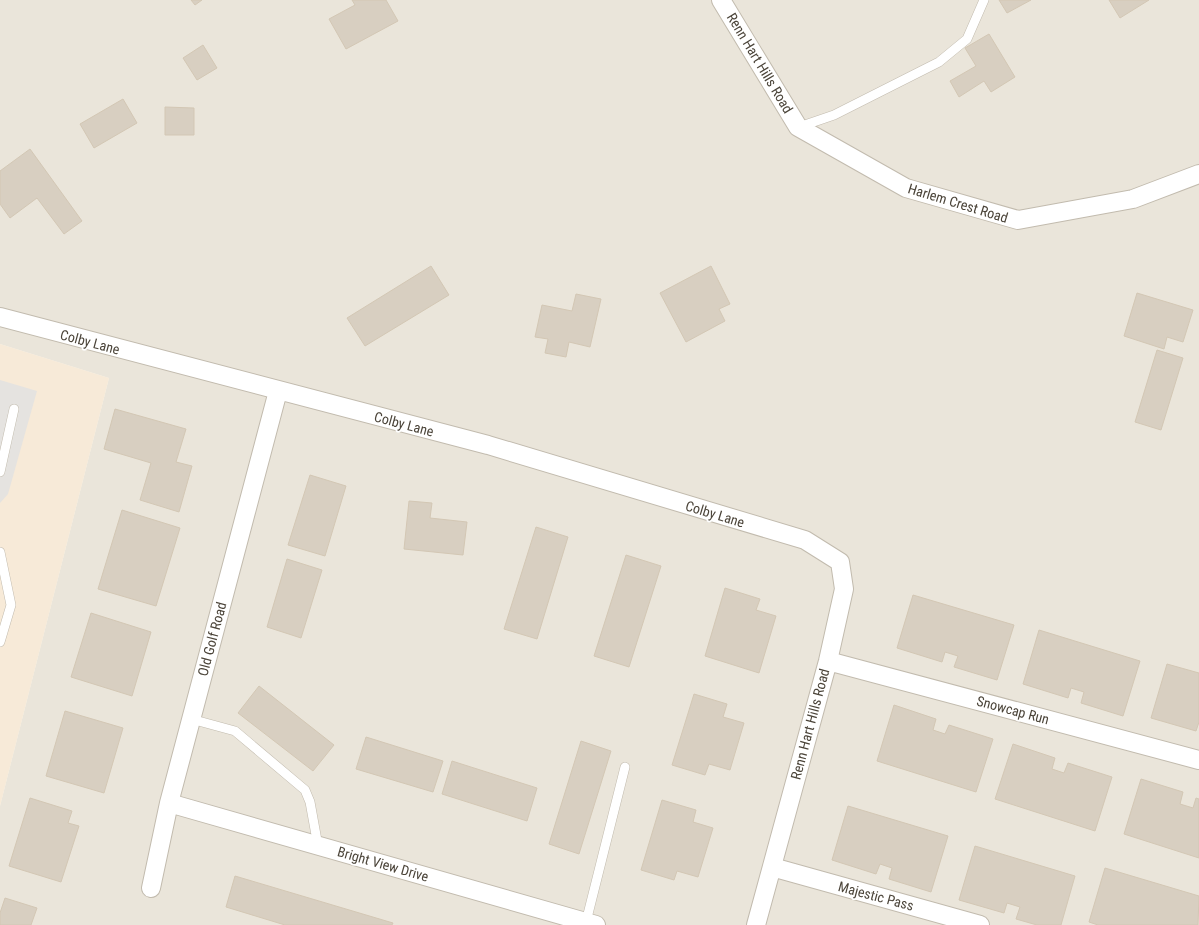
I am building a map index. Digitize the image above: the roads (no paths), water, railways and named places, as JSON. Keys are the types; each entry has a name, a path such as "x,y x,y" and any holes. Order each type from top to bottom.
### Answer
{"street":[{"name":"Renn Hart Hills Road","path":"721,0 798,127"},
{"name":"Harlem Crest Road","path":"798,127 906,188 1018,220 1133,199 1199,174"},
{"name":"Colby Lane","path":"0,317 488,445 805,540"},
{"name":"Old Golf Road","path":"151,888 169,803 278,391"},
{"name":"Renn Hart Hills Road","path":"756,925 828,660 844,589 840,562 805,540"},
{"name":"Snowcap Run","path":"828,660 1199,760"},
{"name":"Bright View Drive","path":"169,803 591,924"},
{"name":"Majestic Pass","path":"772,867 980,925"}],"lane":[{"path":"798,127 834,115 939,62 967,39 984,0"},
{"path":"0,472 14,409"},
{"path":"0,552 11,605 0,642"},
{"path":"191,719 235,731 305,790 310,802 318,846"},
{"path":"591,924 625,767"}]}
